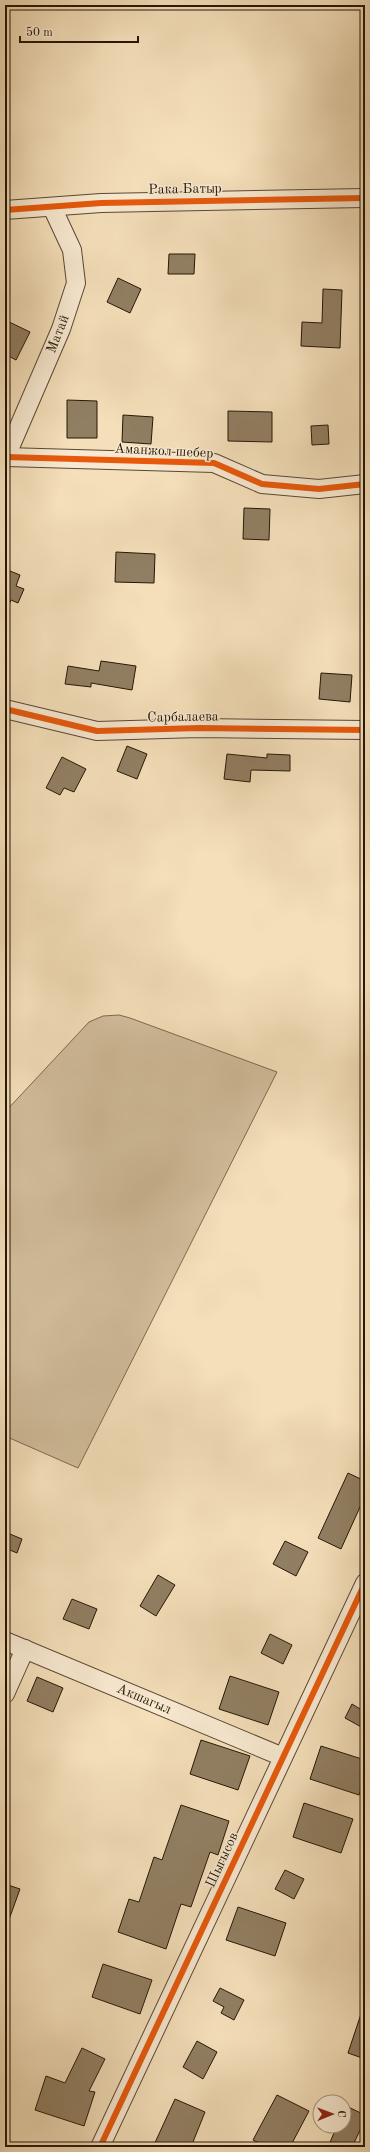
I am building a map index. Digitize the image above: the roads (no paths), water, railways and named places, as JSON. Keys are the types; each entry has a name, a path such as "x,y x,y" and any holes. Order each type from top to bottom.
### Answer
{"street":[{"name":"Рака Батыр","path":"5,210 102,203 365,198"},
{"name":"Матай","path":"5,458 61,329 76,283 72,250 52,207"},
{"name":"Аманжол шебер","path":"5,458 214,463 262,484 319,489 365,484"},
{"name":"Сарбалаева","path":"5,709 97,731 199,728 365,730"},
{"name":"Шыгысов","path":"100,2147 365,1583"},
{"name":"Акшагыл","path":"5,1640 283,1758"},
{"path":"5,1694 25,1649"}]}
